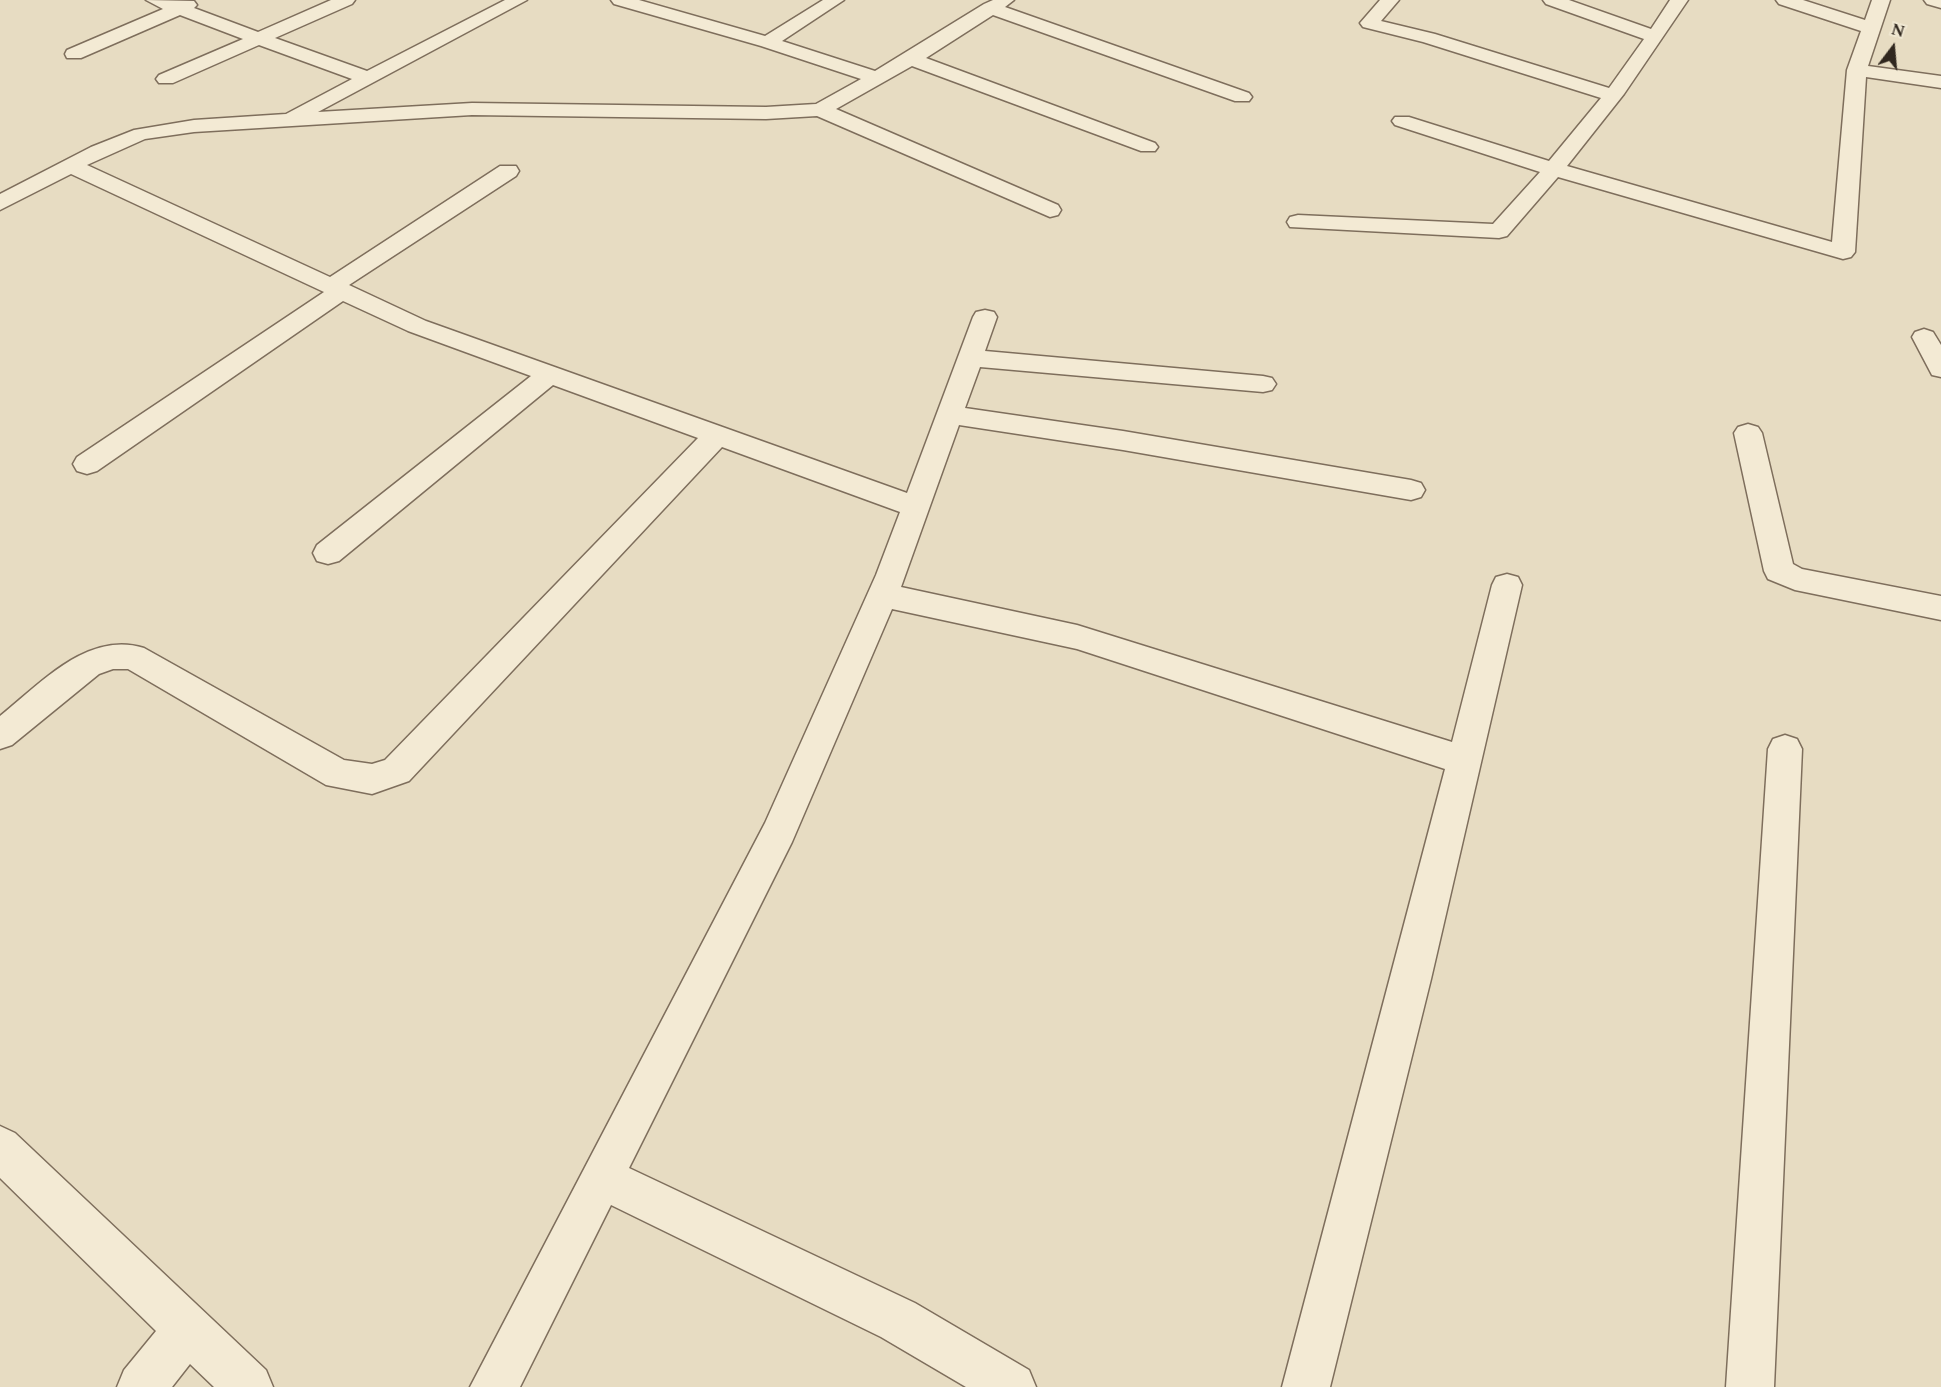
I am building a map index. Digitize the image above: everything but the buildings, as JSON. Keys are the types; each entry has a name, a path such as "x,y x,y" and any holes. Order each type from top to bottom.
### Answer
{"street":[{"path":"155,0 367,78"},
{"path":"74,54 201,0"},
{"path":"166,80 346,0"},
{"path":"286,122 518,0"},
{"path":"620,0 766,42 876,78"},
{"path":"766,42 835,0"},
{"path":"1390,0 1369,23 1429,38 1612,94"},
{"path":"1552,0 1656,37"},
{"path":"1298,222 1499,231 1553,169 1612,94 1656,37 1679,0"},
{"path":"1785,0 1871,28"},
{"path":"1402,121 1553,169 1843,252 1857,70 1881,0"},
{"path":"1933,0 1941,3"},
{"path":"0,203 71,166 141,134 194,126 472,109 766,113 820,110 911,58 998,4 1242,97"},
{"path":"911,58 1148,147"},
{"path":"1857,70 1941,82"},
{"path":"820,110 1050,210"},
{"path":"71,166 417,326 916,507"},
{"path":"87,464 508,171"},
{"path":"494,1387 779,831 883,595 985,317"},
{"path":"1924,337 1941,369"},
{"path":"970,358 1263,384"},
{"path":"328,554 550,374"},
{"path":"949,415 1072,430 1208,457 1411,490"},
{"path":"1749,433 1779,571 1795,579 1941,608"},
{"path":"0,735 88,665 112,656 133,657 338,774 372,779 397,771 717,435"},
{"path":"1306,1387 1465,761 1507,585"},
{"path":"883,595 1077,637 1465,761"},
{"path":"1750,1387 1785,750"},
{"path":"0,1148 249,1387"},
{"path":"602,1178 898,1320 1012,1387"},
{"path":"141,1387 188,1329"}]}
